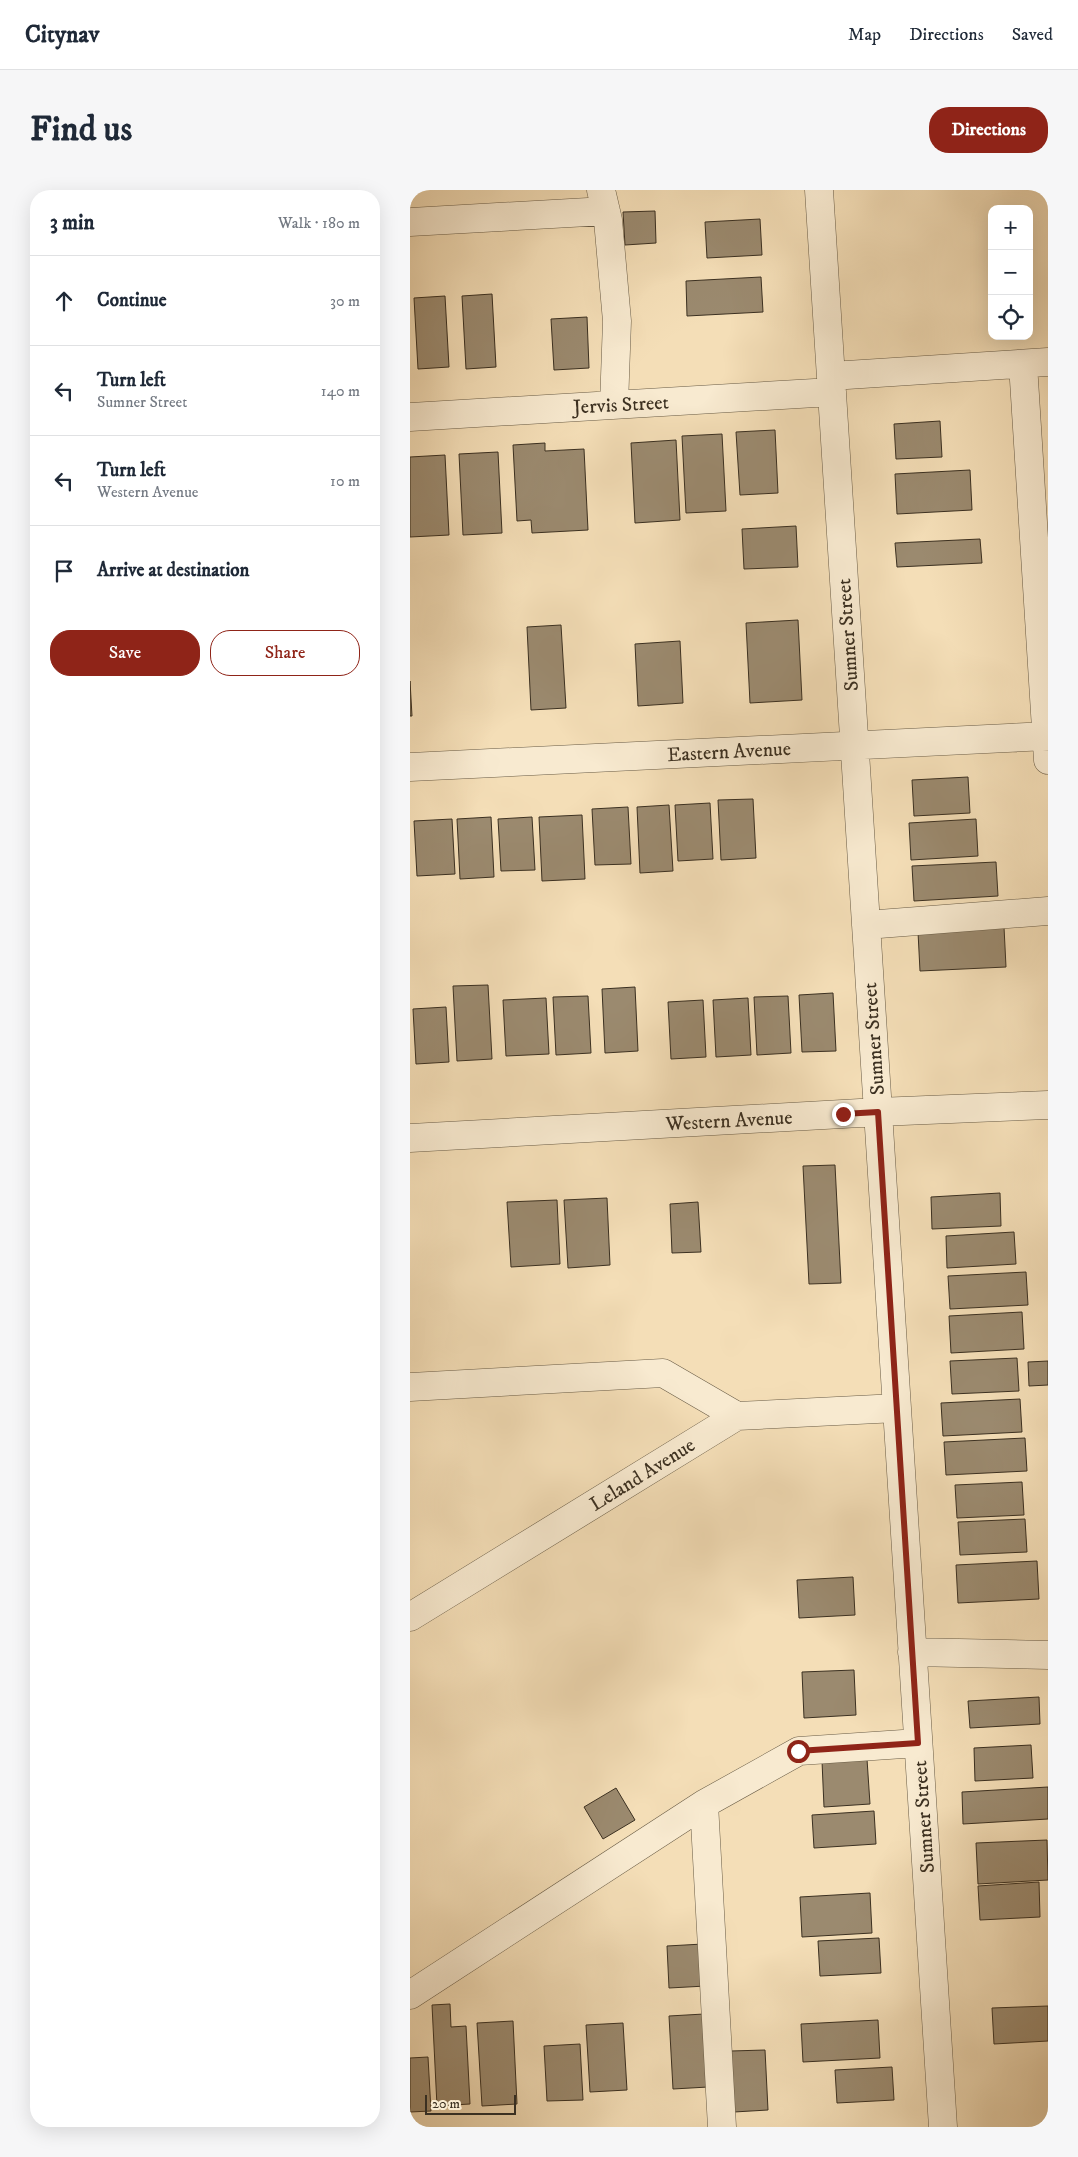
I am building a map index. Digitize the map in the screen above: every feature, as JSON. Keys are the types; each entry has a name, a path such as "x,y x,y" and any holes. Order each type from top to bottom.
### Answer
{"street":[{"name":"Sumner Street","path":"819,190 943,2127"},
{"path":"410,222 604,200 612,255 617,321 614,405"},
{"name":"Jervis Street","path":"410,417 614,405 1035,363"},
{"path":"1035,363 1047,744"},
{"name":"Eastern Avenue","path":"410,767 854,744 1047,744"},
{"path":"866,925 1048,911"},
{"name":"Western Avenue","path":"410,1138 878,1112 1048,1105"},
{"path":"410,1387 663,1373 737,1416"},
{"name":"Leland Avenue","path":"410,1617 737,1416 897,1408"},
{"path":"912,1652 1048,1656"},
{"path":"410,1995 704,1804 798,1751 918,1743"},
{"path":"704,1804 722,2127"}],"building":[{"path":"655,211 656,243 625,245 623,212"},
{"path":"760,219 762,255 707,258 705,222"},
{"path":"761,277 763,312 687,316 686,281"},
{"path":"492,294 496,367 466,369 462,296"},
{"path":"445,296 449,367 418,369 414,298"},
{"path":"587,317 589,368 554,370 551,319"},
{"path":"940,421 942,457 896,459 894,424"},
{"path":"775,430 778,493 740,495 736,432"},
{"path":"722,434 726,511 686,513 682,436"},
{"path":"676,440 680,520 635,523 631,443"},
{"path":"545,443 545,451 584,449 588,530 532,533 531,520 517,521 513,445"},
{"path":"498,452 502,533 463,535 459,454"},
{"path":"445,455 449,535 410,537 410,457"},
{"path":"970,470 972,510 897,514 895,474"},
{"path":"796,526 798,567 744,569 742,529"},
{"path":"980,539 982,563 897,567 895,543"},
{"path":"798,620 802,700 750,703 746,623"},
{"path":"561,625 566,708 531,710 527,627"},
{"path":"680,641 683,703 638,706 635,644"},
{"path":"410,681 412,716 410,716"},
{"path":"968,777 970,813 914,816 912,780"},
{"path":"753,799 756,858 721,860 718,800"},
{"path":"710,803 713,859 678,861 675,805"},
{"path":"669,805 673,871 640,873 637,807"},
{"path":"628,807 631,864 595,865 592,809"},
{"path":"582,815 585,879 542,881 539,817"},
{"path":"491,817 494,877 460,879 457,819"},
{"path":"532,817 535,870 501,871 498,819"},
{"path":"452,819 455,874 417,876 414,821"},
{"path":"976,819 978,856 911,860 909,823"},
{"path":"996,862 998,896 914,901 912,866"},
{"path":"1004,927 1006,967 920,971 918,932"},
{"path":"488,985 492,1059 457,1061 453,986"},
{"path":"635,987 638,1051 605,1053 602,989"},
{"path":"833,993 836,1051 802,1052 799,995"},
{"path":"588,996 591,1053 556,1055 553,997"},
{"path":"788,996 791,1053 757,1055 754,997"},
{"path":"546,998 549,1054 506,1056 503,1000"},
{"path":"748,998 751,1055 716,1057 713,1000"},
{"path":"703,1000 706,1057 671,1059 668,1002"},
{"path":"446,1007 449,1062 416,1064 413,1009"},
{"path":"835,1165 841,1283 809,1284 803,1166"},
{"path":"1000,1193 1001,1226 932,1229 931,1197"},
{"path":"607,1198 610,1265 568,1268 564,1200"},
{"path":"557,1200 560,1264 511,1267 507,1202"},
{"path":"698,1202 701,1252 672,1253 670,1204"},
{"path":"1014,1232 1016,1264 947,1268 946,1236"},
{"path":"1026,1272 1028,1305 950,1309 948,1276"},
{"path":"1022,1312 1024,1349 951,1353 949,1316"},
{"path":"1017,1358 1019,1391 952,1394 950,1361"},
{"path":"1048,1361 1048,1385 1029,1386 1028,1362"},
{"path":"1020,1399 1022,1432 943,1436 941,1403"},
{"path":"1025,1438 1027,1471 946,1475 944,1442"},
{"path":"1022,1482 1024,1515 957,1518 955,1485"},
{"path":"1025,1519 1027,1552 960,1555 958,1522"},
{"path":"1037,1561 1039,1599 958,1603 956,1565"},
{"path":"853,1577 855,1615 799,1618 797,1580"},
{"path":"854,1670 856,1715 804,1718 802,1672"},
{"path":"1039,1697 1040,1724 970,1728 968,1701"},
{"path":"1031,1745 1033,1778 975,1781 974,1748"},
{"path":"867,1759 870,1804 824,1807 822,1761"},
{"path":"1048,1787 1048,1819 963,1824 962,1792"},
{"path":"616,1788 635,1820 603,1839 584,1807"},
{"path":"874,1811 876,1844 814,1848 812,1815"},
{"path":"1047,1840 1048,1880 978,1884 976,1843"},
{"path":"1039,1882 1040,1917 980,1920 978,1886"},
{"path":"870,1893 872,1933 802,1937 800,1897"},
{"path":"879,1938 881,1973 820,1976 818,1941"},
{"path":"703,1944 706,1986 669,1988 667,1946"},
{"path":"450,2004 451,2027 466,2026 470,2104 437,2106 432,2005"},
{"path":"1048,2006 1048,2041 994,2044 992,2008"},
{"path":"704,2014 708,2087 673,2089 669,2016"},
{"path":"878,2020 880,2058 803,2062 801,2024"},
{"path":"513,2021 517,2104 482,2106 477,2023"},
{"path":"623,2023 627,2090 590,2092 586,2025"},
{"path":"580,2044 583,2100 547,2101 544,2046"},
{"path":"765,2050 768,2110 734,2112 731,2051"},
{"path":"428,2057 431,2111 410,2112 410,2058"},
{"path":"892,2067 894,2100 837,2103 835,2070"}],"route":[{"path":"798,1751 918,1743 878,1112 843,1114"}]}
